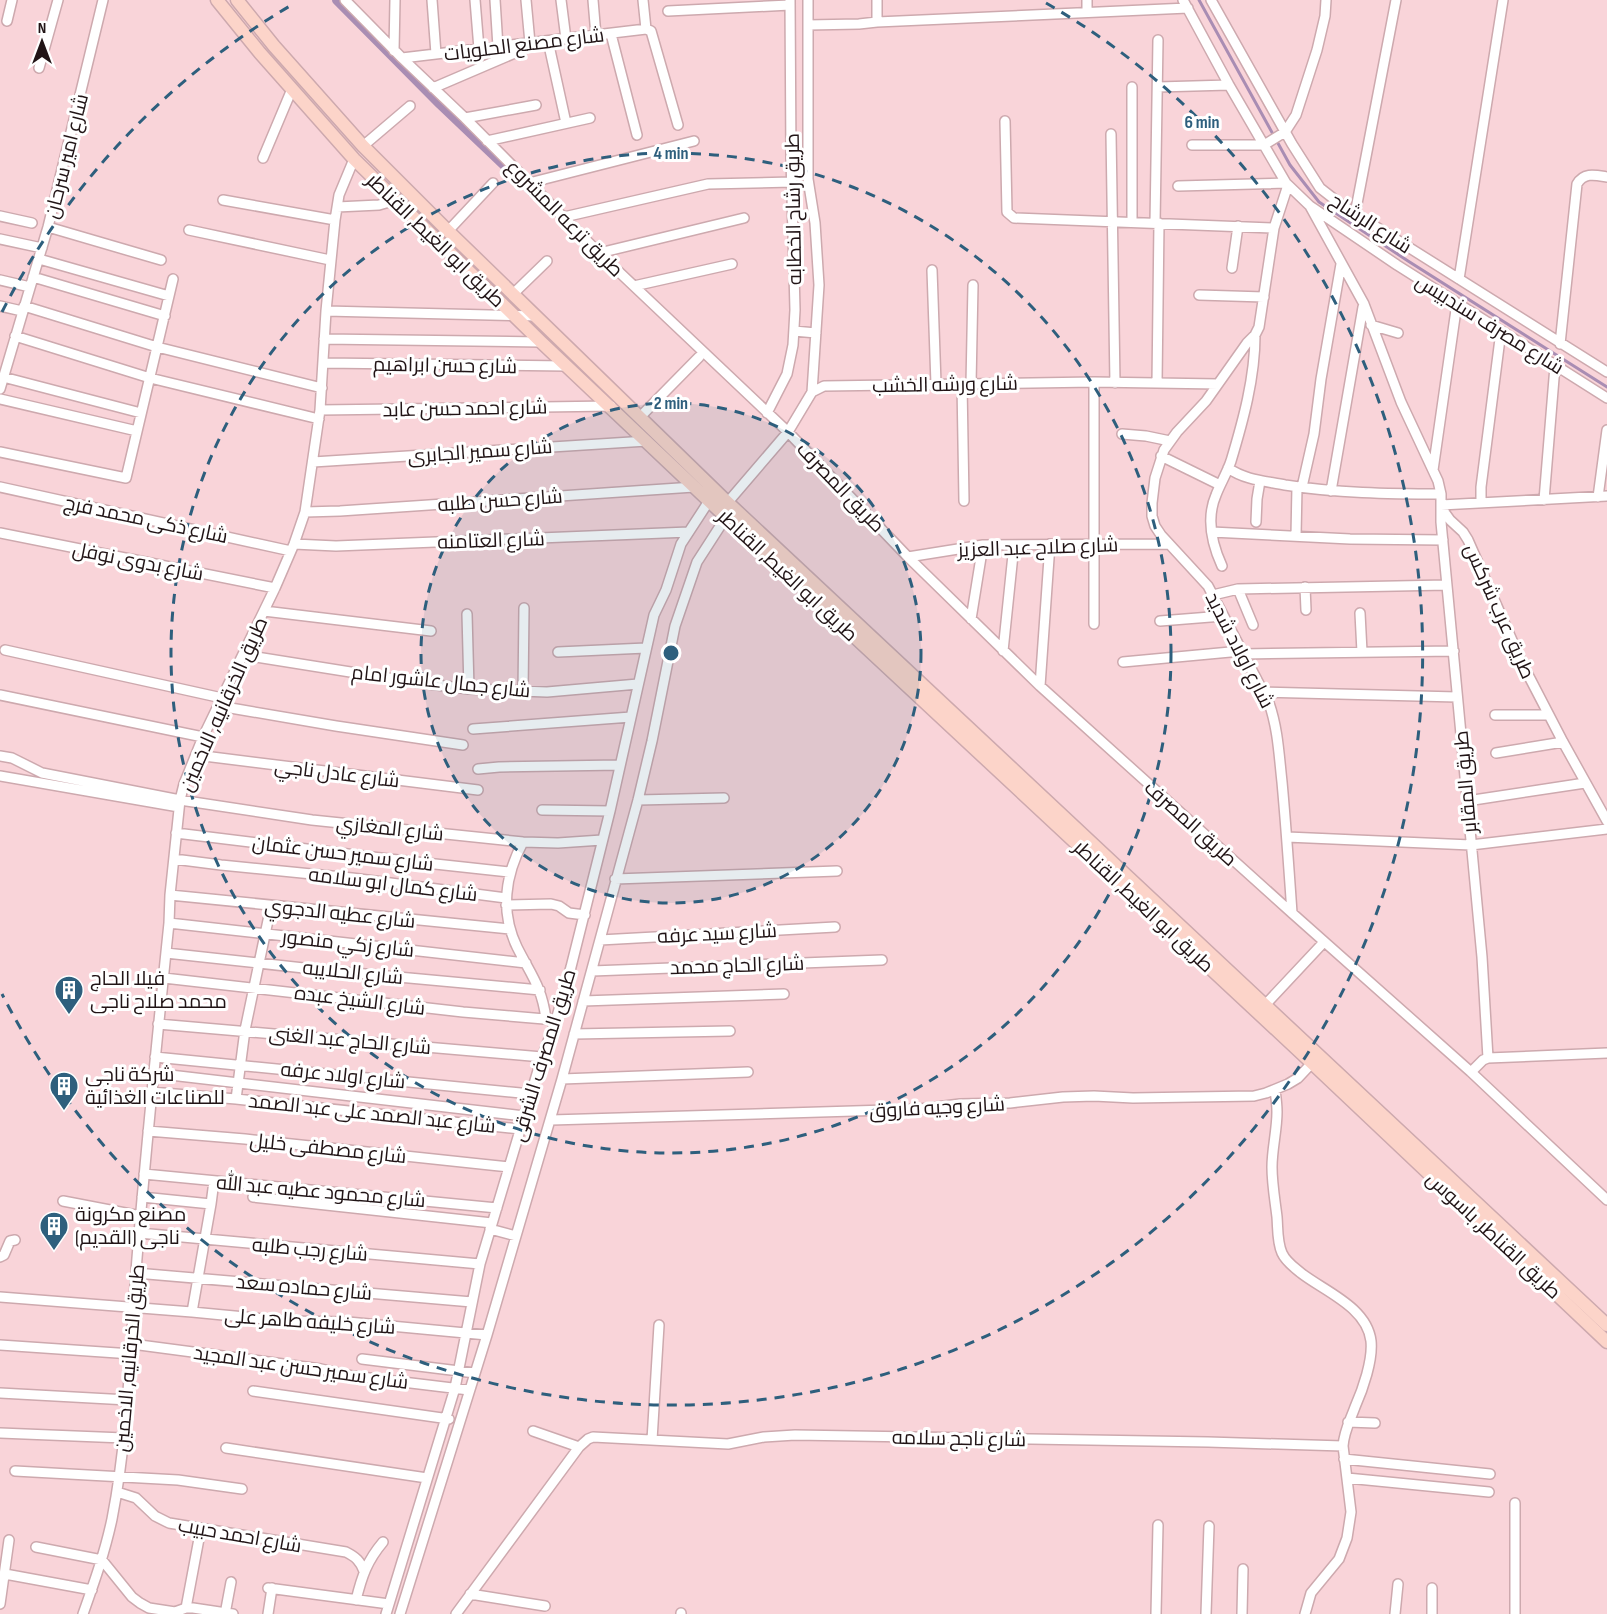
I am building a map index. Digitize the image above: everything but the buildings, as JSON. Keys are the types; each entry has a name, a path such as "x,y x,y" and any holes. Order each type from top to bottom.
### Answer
{"main road":[{"name":"طريق ابو الغيط, القناطر","path":"217,0 260,53 354,159 541,342 1312,1063 1385,1124"},
{"name":"طريق ابو الغيط, القناطر","path":"237,0 274,46 363,146 448,231 728,502 1265,1005 1385,1124"},
{"name":"طريق القناطر, باسوس","path":"1385,1124 1607,1325"},
{"name":"طريق القناطر, باسوس","path":"1385,1124 1607,1342"}],"street":[{"path":"7,21 12,0"},
{"path":"39,68 58,0"},
{"name":"شارع امير سرحان","path":"0,389 48,227 103,0"},
{"path":"395,0 398,55"},
{"path":"432,0 436,54"},
{"path":"475,0 479,49"},
{"path":"495,0 498,47"},
{"path":"526,0 566,123"},
{"path":"561,0 566,39"},
{"path":"593,0 596,36"},
{"path":"643,0 646,29 651,31 678,125"},
{"path":"667,0 668,11 790,2"},
{"path":"728,502 788,432 812,392 819,285 815,224 808,179 808,0"},
{"path":"877,22 878,0"},
{"path":"1087,0 1087,12"},
{"name":"شارع الرشاح","path":"1211,0 1285,132 1320,188 1343,207 1607,372"},
{"path":"1192,146 1264,145 1285,132 1296,115 1317,50 1325,16 1326,0"},
{"path":"1355,214 1396,0"},
{"path":"1459,279 1503,0"},
{"name":"طريق ترعه المشروع","path":"346,1 599,253 788,432"},
{"name":"طريق رشاح الخطابه","path":"767,413 787,374 794,331 790,2"},
{"path":"808,26 1087,12 1186,4 1287,184 1274,228 1259,327 1255,335 1248,397 1228,468 1211,511 1215,550 1221,566"},
{"name":"شارع مصنع الحلويات","path":"398,55 436,54 646,29"},
{"path":"611,34 637,135"},
{"path":"1157,383 1158,39"},
{"path":"434,88 539,42"},
{"path":"1158,87 1230,85"},
{"path":"1132,87 1132,222"},
{"path":"263,158 292,89"},
{"path":"791,91 808,91"},
{"path":"465,118 536,105"},
{"path":"363,146 410,106"},
{"path":"488,141 590,118"},
{"path":"1005,121 1007,212 1014,218 1274,228"},
{"path":"1111,134 1115,383"},
{"path":"529,183 694,141"},
{"name":"طريق الخرقانيه, الاخمين","path":"83,1614 102,1560 112,1521 124,1438 151,1092 164,978 179,804 203,736 275,588 293,548 305,512 320,414 326,311 335,220 342,185 354,159"},
{"path":"1560,344 1578,184 1581,178 1586,176 1607,177"},
{"path":"564,217 708,184 792,182"},
{"path":"448,231 493,183"},
{"path":"1178,186 1287,184"},
{"name":"شارع مصرف سندبيس","path":"1287,184 1310,206 1397,265 1607,398"},
{"path":"224,200 335,220"},
{"path":"337,207 378,205 396,200"},
{"path":"1310,206 1364,304 1401,402 1433,470 1441,494 1441,505 1602,496 1607,430"},
{"path":"0,216 32,223"},
{"path":"599,253 744,218"},
{"path":"1232,268 1238,226"},
{"path":"48,227 161,260"},
{"path":"189,230 330,260"},
{"path":"0,239 42,248"},
{"path":"39,259 169,296"},
{"path":"513,294 547,261"},
{"path":"634,286 732,264"},
{"path":"1296,536 1299,487 1314,435 1321,379 1341,264"},
{"path":"932,270 936,384"},
{"path":"33,277 165,316"},
{"path":"0,452 126,478 173,279"},
{"path":"0,280 30,287"},
{"path":"964,501 972,285"},
{"path":"1199,295 1264,297"},
{"path":"1433,470 1457,303"},
{"path":"1332,491 1364,304"},
{"path":"0,306 23,309 157,347 322,388"},
{"path":"326,311 536,316"},
{"path":"1371,325 1398,333"},
{"path":"794,331 816,333"},
{"path":"1481,503 1481,486 1501,331"},
{"name":"شارع اولاد شديد","path":"1255,335 1206,401 1170,441 1161,456 1153,491 1152,516 1155,525 1169,544 1202,579 1213,595 1264,692 1274,716 1287,837 1292,913"},
{"name":"شارع احمد حسن عابد","path":"15,336 150,378 320,414 610,406"},
{"path":"324,339 541,342"},
{"path":"0,350 10,352"},
{"path":"640,417 699,357"},
{"name":"شارع حسن ابراهيم","path":"323,363 567,366"},
{"path":"1544,500 1555,366"},
{"path":"3,377 141,413"},
{"path":"1094,382 1094,624"},
{"name":"شارع ورشه الخشب","path":"812,392 821,387 833,385 1094,382 1218,384"},
{"path":"0,399 137,431"},
{"name":"طريق المصرف","path":"788,432 908,557 1040,686 1471,1072 1607,1200"},
{"path":"1122,434 1170,441"},
{"name":"شارع سمير الجابرى","path":"313,462 646,441"},
{"path":"1161,456 1220,485"},
{"path":"1228,468 1260,481 1299,487 1332,491 1441,494"},
{"path":"1256,522 1260,481"},
{"name":"شارع ذكى محمد فرج","path":"0,487 293,548"},
{"name":"شارع حسن طلبه","path":"305,512 340,512 694,487"},
{"name":"طريق المصرف الشرقى","path":"386,1614 455,1388 480,1264 551,1020 585,915 654,615 666,590 681,544 709,501"},
{"name":"طريق المقابر","path":"1441,505 1482,957 1488,1058"},
{"name":"طريق عرب شركس","path":"1441,505 1450,520 1468,540 1522,663 1607,821"},
{"name":"طريق المصرف الشرقى","path":"400,1614 470,1390 562,1079 638,800 675,626 697,562 726,517"},
{"name":"شارع العتامنه","path":"293,548 688,532"},
{"path":"1212,532 1443,540"},
{"name":"شارع بدوى نوفل","path":"0,533 275,588"},
{"path":"1040,686 1050,544"},
{"name":"شارع صلاح عبد العزيز","path":"908,557 983,545 1169,544"},
{"path":"971,619 983,545"},
{"path":"1003,651 1014,545"},
{"path":"1213,595 1238,589 1448,585"},
{"path":"1305,587 1306,610"},
{"path":"1238,589 1253,625"},
{"path":"523,692 524,608"},
{"path":"264,611 431,631"},
{"path":"1360,613 1362,652"},
{"path":"467,614 470,689"},
{"path":"1160,621 1223,615"},
{"path":"558,652 646,648"},
{"path":"5,650 221,702 336,726 463,744"},
{"path":"1123,662 1242,652 1454,651"},
{"name":"شارع جمال عاشور امام","path":"244,655 470,689 558,691 638,684"},
{"path":"1264,692 1457,697"},
{"path":"0,695 203,736"},
{"path":"1495,715 1549,715"},
{"path":"473,729 631,717"},
{"path":"1496,753 1563,742"},
{"name":"شارع عادل ناجي","path":"196,755 478,790"},
{"path":"0,756 12,758 42,773 179,804"},
{"path":"478,769 620,765"},
{"path":"0,776 179,804"},
{"path":"1467,801 1585,783"},
{"path":"638,800 724,798"},
{"name":"شارع المغازي","path":"179,804 523,842 558,843 602,840"},
{"path":"542,810 610,811"},
{"path":"1287,837 1471,845 1607,830"},
{"name":"شارع سمير حسن عثمان","path":"176,833 509,872"},
{"path":"523,842 509,872 506,901 510,929 540,990 551,1020"},
{"name":"شارع كمال ابو سلامه","path":"174,859 352,878 506,901 550,904 559,906 569,913 585,915"},
{"path":"615,879 837,871"},
{"name":"شارع عطيه الدجوي","path":"170,895 510,929"},
{"path":"236,1099 245,1030 271,906"},
{"name":"شارع زكي منصور","path":"169,923 526,963"},
{"name":"شارع سيد عرفه","path":"600,940 835,927"},
{"path":"1265,1005 1324,942"},
{"name":"شارع الحلايبه","path":"166,952 540,990"},
{"name":"شارع الحاج محمد","path":"591,971 882,960"},
{"name":"شارع الشيخ عبده","path":"164,978 551,1020"},
{"path":"583,1001 784,994"},
{"name":"شارع الحاج عبد الغنى","path":"158,1024 542,1057"},
{"path":"574,1034 729,1031"},
{"path":"1471,1072 1488,1058 1607,1053"},
{"name":"شارع اولاد عرفه","path":"155,1057 531,1094"},
{"name":"شارع وجيه فاروق","path":"550,1120 920,1109 1064,1097 1254,1096 1275,1090 1298,1078 1312,1063"},
{"path":"562,1079 748,1071"},
{"path":"153,1073 524,1116"},
{"path":"1275,1090 1277,1114 1272,1182 1278,1242 1283,1255 1290,1264 1358,1314 1365,1323 1371,1341 1370,1360 1357,1404 1348,1422 1343,1446 1351,1512 1347,1538 1339,1558 1311,1593 1305,1614"},
{"name":"شارع عبد الصمد على عبد الصمد","path":"151,1092 520,1129"},
{"name":"شارع مصطفى خليل","path":"148,1131 509,1167"},
{"name":"شارع محمود عطيه عبد الله","path":"144,1174 497,1208"},
{"path":"192,1312 214,1180"},
{"path":"142,1197 211,1204"},
{"path":"253,1197 491,1226 516,1236"},
{"path":"63,1201 141,1216"},
{"name":"شارع رجب طلبه","path":"140,1233 480,1264"},
{"path":"0,1257 4,1255 10,1241 15,1240"},
{"name":"شارع حماده سعد","path":"136,1273 472,1302"},
{"name":"شارع خليفه طاهر على","path":"0,1297 286,1321 348,1322 486,1335"},
{"path":"652,1440 659,1325"},
{"name":"شارع سمير حسن عبد المجيد","path":"132,1344 321,1369 353,1376 470,1390"},
{"path":"0,1345 132,1354"},
{"path":"362,1359 475,1372"},
{"path":"254,1391 460,1420"},
{"path":"0,1393 128,1400"},
{"path":"1348,1422 1375,1423"},
{"path":"456,1614 579,1447 533,1431"},
{"path":"0,1433 124,1438"},
{"name":"شارع ناجح سلامه","path":"579,1447 593,1437 728,1444 764,1437 795,1435 1343,1446"},
{"path":"226,1448 428,1478"},
{"path":"1344,1459 1490,1474"},
{"path":"15,1471 178,1480 243,1489"},
{"path":"1347,1478 1489,1492"},
{"name":"شارع احمد حبيب","path":"117,1492 135,1498 161,1520 346,1552 354,1556 364,1571"},
{"path":"1515,1503 1515,1614"},
{"path":"1156,1614 1158,1525"},
{"path":"1206,1614 1209,1526"},
{"path":"181,1611 201,1528"},
{"path":"0,1604 9,1540"},
{"path":"356,1600 364,1571 383,1542"},
{"path":"36,1547 102,1560 132,1597 148,1611 228,1614 231,1582"},
{"path":"1242,1614 1243,1569"},
{"path":"5,1574 92,1590"},
{"path":"1395,1614 1398,1584"},
{"path":"268,1614 270,1588 389,1604"},
{"path":"1432,1588 1432,1614"},
{"path":"470,1594 545,1606"}],"waterway":[{"path":"337,0 440,104 543,202"},
{"path":"1199,0 1290,165 1319,202 1607,387"}],"place":[{"name":"فيلا الحاج محمد صلاح ناجى","path":"69,1016"},
{"name":"شركة ناجى للصناعات الغذائية","path":"64,1112"},
{"name":"مصنع مكرونة ناجى (القديم)","path":"54,1252"}]}
